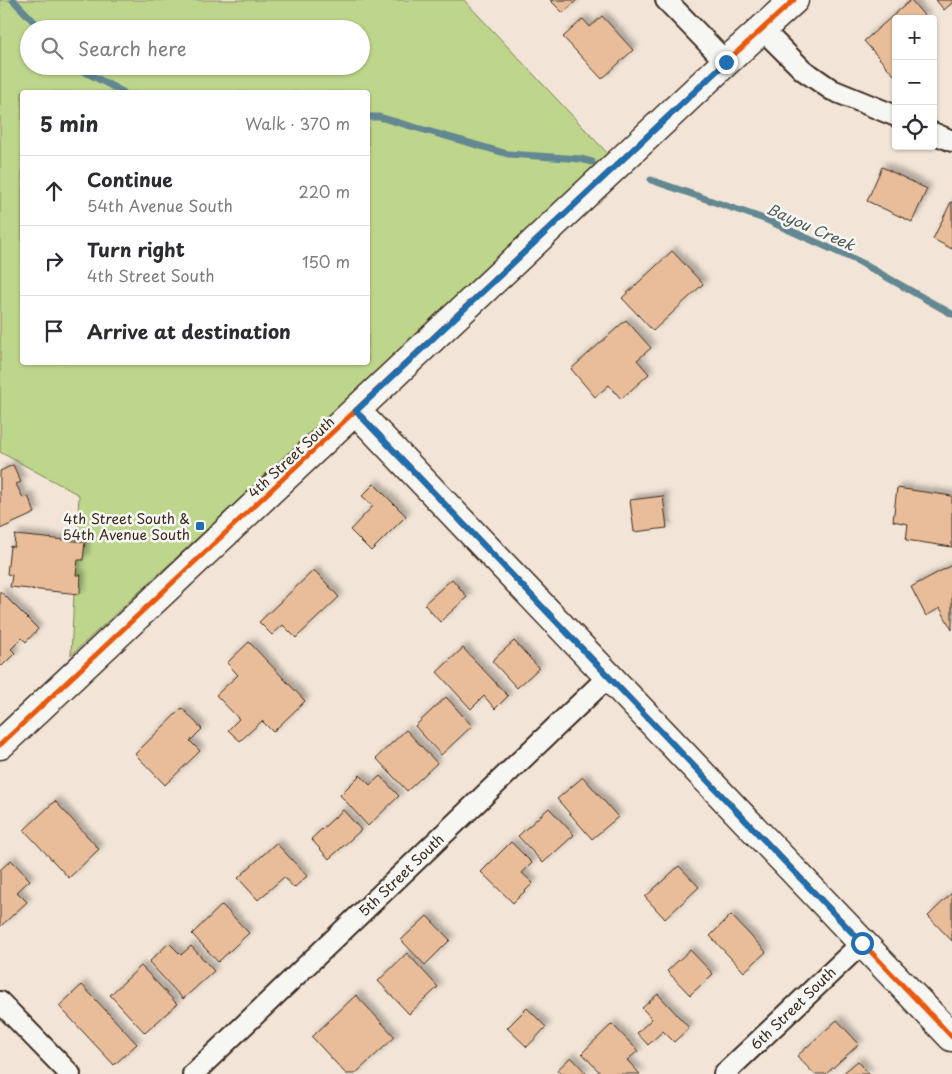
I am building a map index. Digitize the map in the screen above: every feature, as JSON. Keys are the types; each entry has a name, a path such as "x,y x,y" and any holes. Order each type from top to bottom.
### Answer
{"street":[{"path":"666,0 726,62"},
{"name":"4th Street South","path":"0,745 794,0"},
{"path":"762,29 803,70 832,90 892,114"},
{"path":"937,135 952,141"},
{"path":"356,411 862,943 949,1026"},
{"name":"5th Street South","path":"193,1074 609,676"},
{"name":"6th Street South","path":"724,1074 862,943"},
{"path":"0,1002 70,1074"}],"green space":[{"path":"0,0 464,0 610,156 71,655 79,495 0,452"}],"building":[{"path":"550,0 577,0 563,13"},
{"path":"911,0 924,15 894,15"},
{"path":"936,0 952,0 952,3 944,10"},
{"path":"602,16 633,50 602,79 563,37 583,19 590,27"},
{"path":"892,17 892,73 864,41"},
{"path":"882,167 927,189 912,222 867,201"},
{"path":"952,202 952,249 933,239"},
{"path":"672,251 703,284 653,331 622,298"},
{"path":"626,320 651,348 637,360 649,374 621,399 609,385 595,397 571,369"},
{"path":"13,465 21,482 16,484 23,498 28,496 35,513 0,529 0,471"},
{"path":"374,484 406,516 371,551 350,530 373,506 362,496"},
{"path":"897,488 952,496 952,547 906,540 908,524 893,521"},
{"path":"663,496 667,528 634,532 630,500"},
{"path":"15,535 85,542 83,560 78,560 76,575 81,575 80,594 10,587 12,575 7,574 10,546 14,547"},
{"path":"952,565 952,630 940,608 926,616 911,587"},
{"path":"314,570 339,597 296,638 283,625 272,635 259,622"},
{"path":"452,579 467,597 440,622 424,604"},
{"path":"0,591 38,629 26,642 22,638 11,649 15,653 2,666 0,664"},
{"path":"514,641 539,668 517,688 492,661"},
{"path":"249,642 305,701 273,732 262,721 240,741 228,730 239,719 216,695 238,675 227,663"},
{"path":"463,648 508,696 495,709 484,696 471,709 437,672"},
{"path":"446,697 472,726 441,755 415,726"},
{"path":"182,708 202,729 190,741 200,751 165,785 135,754"},
{"path":"406,730 437,763 407,791 376,758"},
{"path":"360,775 370,785 380,776 399,796 368,826 340,795"},
{"path":"583,777 618,817 592,839 557,799"},
{"path":"55,801 99,849 69,878 24,830"},
{"path":"549,808 574,835 543,863 518,836"},
{"path":"343,810 361,830 329,859 311,839"},
{"path":"511,842 532,863 522,873 533,883 513,903 481,872"},
{"path":"276,843 307,876 294,888 284,877 258,900 238,878"},
{"path":"11,860 30,880 17,892 27,902 1,926 0,870"},
{"path":"679,866 699,887 665,919 645,897"},
{"path":"952,893 952,941 928,916"},
{"path":"222,905 249,933 218,962 192,934"},
{"path":"731,915 766,952 744,972 710,936"},
{"path":"427,916 450,940 425,965 401,940"},
{"path":"169,943 181,955 191,946 214,971 183,999 149,962"},
{"path":"690,950 713,974 690,995 667,971"},
{"path":"407,953 438,987 409,1014 378,981"},
{"path":"141,966 177,1004 145,1033 110,995"},
{"path":"82,985 137,1044 114,1065 59,1006"},
{"path":"658,994 689,1028 674,1042 663,1031 648,1045 637,1033 652,1019 642,1008"},
{"path":"356,995 395,1037 355,1074 346,1074 312,1037"},
{"path":"527,1008 546,1027 527,1047 507,1028"},
{"path":"837,1020 859,1044 826,1074 814,1074 797,1056"},
{"path":"612,1024 638,1051 627,1060 640,1074 601,1074 582,1053"},
{"path":"571,1057 587,1074 561,1074 557,1070"},
{"path":"858,1061 869,1074 842,1074"}],"waterway":[{"name":"Bayou Creek","path":"13,0 32,20"},
{"name":"Bayou Creek","path":"91,75 119,90"},
{"name":"Bayou Creek","path":"370,117 379,117 508,154 581,159 592,162"},
{"name":"Bayou Creek","path":"651,180 767,220 858,261 952,314"}],"cycle path":[{"path":"0,745 794,0"},
{"path":"356,411 952,1037"}],"place":[{"name":"4th Street South & 54th Avenue South","path":"200,526"}],"route":[{"path":"726,62 356,411 862,943"}]}
